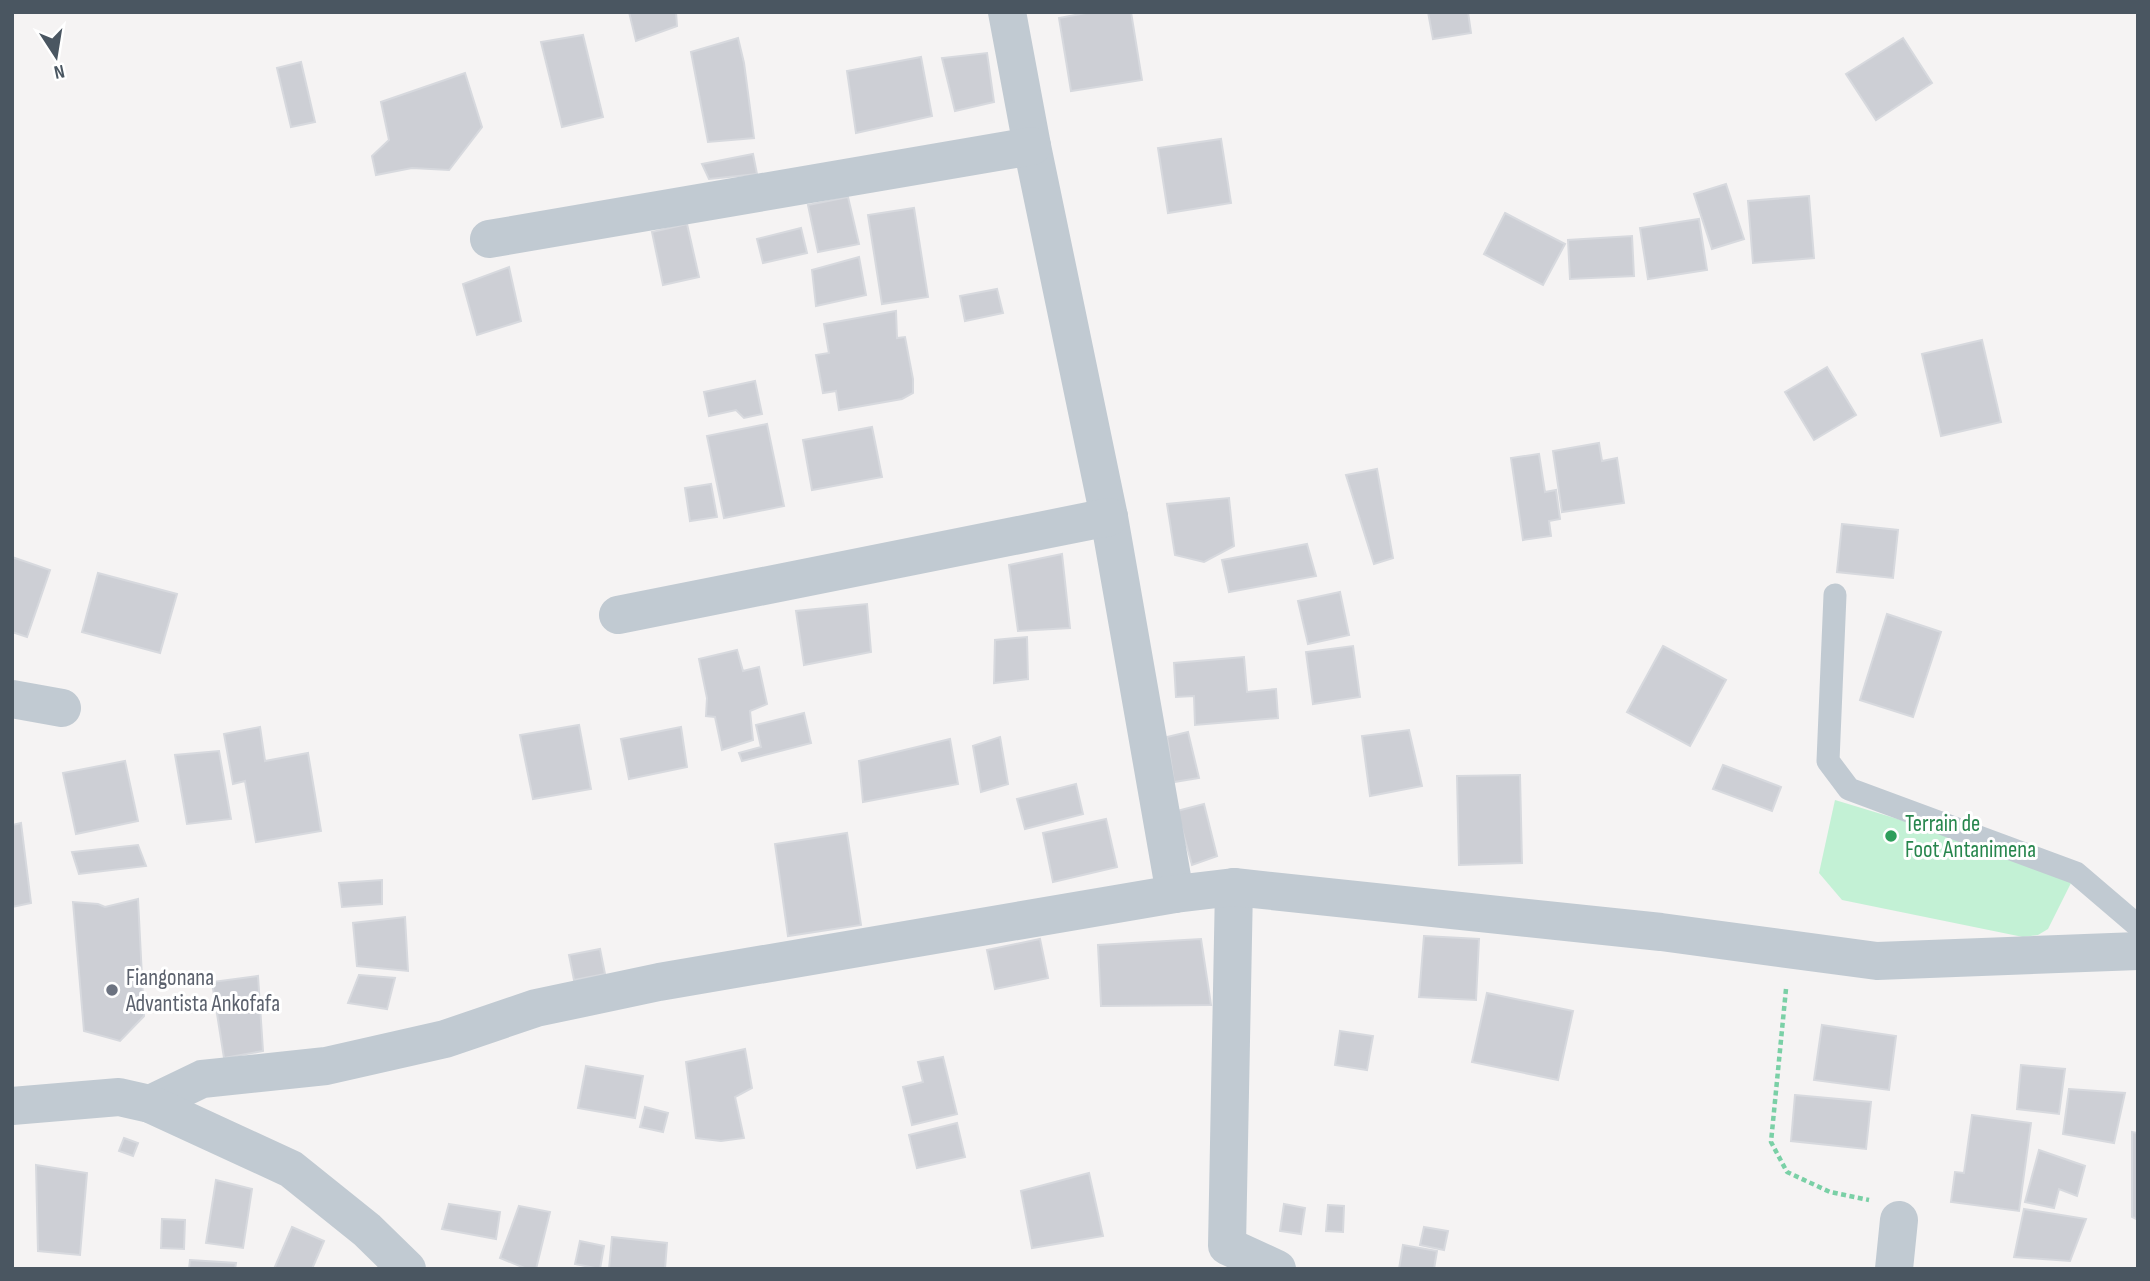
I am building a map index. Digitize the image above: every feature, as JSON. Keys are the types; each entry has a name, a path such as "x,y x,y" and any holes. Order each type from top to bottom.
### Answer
{"street":[{"path":"1007,12 1109,517 1175,894"},
{"path":"489,239 1032,146"},
{"path":"618,615 1109,517"},
{"path":"12,699 62,708"},
{"path":"1234,887 1227,1246 1277,1269"},
{"path":"150,1104 202,1079 327,1066 445,1039 536,1007 659,982 1175,894 1234,887 1661,932 1877,961 2138,951"},
{"path":"12,1106 119,1097 150,1104 291,1169 367,1230 407,1269"},
{"path":"1894,1269 1899,1220"}],"lane":[{"path":"1835,595 1828,761 1849,789 2076,873 2138,926"}],"path":[{"path":"1789,950 1771,1142 1787,1172 1830,1192 1878,1202 1899,1220"}],"green space":[{"name":"Terrain de Foot Antanimena","path":"1835,800 2076,873 2048,929 2038,935 2023,937 1842,900 1819,873"}],"building":[{"path":"629,12 676,12 677,26 636,41"},
{"path":"1091,12 1131,12 1142,80 1071,91 1059,18"},
{"path":"1428,12 1468,12 1471,33 1433,39"},
{"path":"583,35 603,117 562,127 541,42"},
{"path":"738,38 754,138 708,142 691,52"},
{"path":"1903,38 1932,83 1876,120 1846,74"},
{"path":"987,53 994,102 955,111 942,58"},
{"path":"921,57 932,116 856,133 847,71"},
{"path":"301,62 315,122 291,127 277,68"},
{"path":"465,73 482,127 449,170 412,168 376,175 372,156 389,140 381,102"},
{"path":"1221,139 1231,203 1168,213 1158,148"},
{"path":"753,154 757,174 709,179 702,164"},
{"path":"1726,184 1744,239 1712,249 1694,194"},
{"path":"1809,196 1814,258 1753,263 1748,201"},
{"path":"848,197 859,244 818,252 808,205"},
{"path":"914,208 928,297 882,304 868,215"},
{"path":"1505,213 1565,244 1543,285 1484,254"},
{"path":"1699,219 1707,270 1648,279 1640,228"},
{"path":"687,224 699,277 663,285 652,232"},
{"path":"801,228 807,253 763,263 757,239"},
{"path":"1632,236 1634,276 1570,279 1568,240"},
{"path":"859,257 866,295 816,306 812,270"},
{"path":"509,267 521,321 477,335 463,284"},
{"path":"997,289 1003,313 965,321 960,296"},
{"path":"896,311 897,338 905,337 913,393 902,399 839,410 836,391 823,393 816,355 829,353 824,324"},
{"path":"1982,340 2001,422 1941,436 1922,354"},
{"path":"1827,367 1856,415 1814,440 1785,392"},
{"path":"755,381 762,414 744,418 736,410 709,416 704,392"},
{"path":"767,424 784,506 724,518 707,436"},
{"path":"872,427 882,477 812,490 803,440"},
{"path":"1599,443 1602,461 1617,458 1624,503 1562,512 1553,451"},
{"path":"1539,454 1545,492 1556,490 1560,519 1549,521 1551,536 1523,540 1511,458"},
{"path":"1377,469 1393,558 1374,564 1346,475"},
{"path":"711,484 717,517 690,521 685,488"},
{"path":"1229,498 1234,546 1204,562 1175,555 1167,504"},
{"path":"1842,524 1898,530 1893,578 1837,572"},
{"path":"1307,544 1316,576 1229,592 1222,560"},
{"path":"1062,554 1070,628 1018,631 1009,565"},
{"path":"12,557 50,570 27,637 12,632"},
{"path":"98,573 177,594 160,653 82,632"},
{"path":"1340,592 1349,635 1308,644 1298,601"},
{"path":"867,604 871,652 804,665 796,611"},
{"path":"1887,614 1941,632 1913,717 1860,700"},
{"path":"1027,637 1028,679 994,683 995,640"},
{"path":"1353,646 1360,697 1313,704 1306,652"},
{"path":"1663,646 1726,680 1690,746 1627,712"},
{"path":"737,650 743,671 759,667 767,704 750,711 753,740 722,750 715,717 706,716 707,698 699,659"},
{"path":"1244,657 1247,692 1276,689 1278,718 1195,725 1194,696 1176,697 1174,663"},
{"path":"804,713 811,743 742,761 739,753 761,747 756,725"},
{"path":"579,725 591,789 533,799 520,735"},
{"path":"260,727 265,761 308,753 321,831 256,842 245,781 233,784 224,734"},
{"path":"681,727 687,767 629,779 621,739"},
{"path":"1409,730 1422,786 1370,796 1362,736"},
{"path":"1188,732 1199,778 1174,782 1167,737"},
{"path":"1000,737 1008,784 981,792 973,746"},
{"path":"950,739 958,784 863,802 859,761"},
{"path":"219,751 231,819 187,824 175,755"},
{"path":"125,761 138,821 76,834 63,773"},
{"path":"1723,765 1781,787 1772,811 1713,789"},
{"path":"1520,775 1522,863 1459,865 1457,776"},
{"path":"1076,784 1083,814 1025,829 1017,799"},
{"path":"1204,804 1217,856 1192,865 1177,811"},
{"path":"1106,819 1117,867 1053,882 1043,833"},
{"path":"21,823 31,903 12,907 12,825"},
{"path":"847,833 861,925 788,936 775,844"},
{"path":"138,845 146,866 79,874 72,852"},
{"path":"382,880 382,904 342,907 339,883"},
{"name":"Fiangonana Advantista Ankofafa","path":"138,899 144,1016 120,1041 84,1031 73,902 105,907"},
{"path":"405,917 408,971 357,966 353,923"},
{"path":"1424,936 1479,939 1476,1000 1419,997"},
{"path":"1040,939 1048,978 995,989 987,950"},
{"path":"1201,939 1211,1005 1101,1006 1098,945"},
{"path":"600,949 605,974 574,980 569,955"},
{"path":"359,975 395,978 387,1009 348,1003"},
{"path":"258,976 263,1051 224,1058 212,982"},
{"path":"1487,993 1573,1011 1558,1080 1472,1062"},
{"path":"1822,1025 1896,1036 1889,1090 1814,1080"},
{"path":"1340,1031 1373,1036 1367,1070 1335,1065"},
{"path":"745,1049 752,1088 735,1097 744,1138 721,1141 696,1138 686,1062"},
{"path":"943,1057 957,1114 912,1125 903,1087 923,1082 918,1062"},
{"path":"2021,1065 2065,1069 2059,1114 2017,1109"},
{"path":"586,1066 643,1076 635,1118 578,1108"},
{"path":"2069,1089 2125,1093 2114,1143 2063,1134"},
{"path":"1795,1095 1871,1102 1866,1149 1791,1141"},
{"path":"645,1107 668,1113 663,1132 640,1127"},
{"path":"1972,1115 2031,1123 2019,1211 1951,1202 1955,1172 1964,1173"},
{"path":"957,1123 965,1157 917,1168 909,1135"},
{"path":"2132,1132 2138,1133 2138,1220 2132,1217"},
{"path":"124,1138 138,1143 133,1156 119,1151"},
{"path":"2039,1150 2085,1166 2077,1196 2059,1189 2054,1208 2025,1202"},
{"path":"36,1165 87,1173 80,1255 38,1251"},
{"path":"1089,1173 1103,1236 1032,1248 1021,1191"},
{"path":"216,1180 252,1189 243,1248 206,1243"},
{"path":"449,1204 500,1212 496,1239 442,1229"},
{"path":"1284,1204 1305,1208 1301,1234 1280,1231"},
{"path":"1328,1205 1344,1206 1343,1232 1326,1231"},
{"path":"519,1206 550,1212 536,1269 527,1269 500,1258"},
{"path":"2024,1209 2086,1219 2070,1261 2014,1257"},
{"path":"162,1219 185,1220 184,1249 161,1248"},
{"path":"292,1227 324,1241 312,1269 274,1269"},
{"path":"1424,1227 1448,1231 1444,1250 1420,1245"},
{"path":"612,1237 667,1243 665,1269 609,1269"},
{"path":"580,1241 604,1246 600,1269 575,1264"},
{"path":"1403,1245 1437,1251 1434,1269 1399,1269"},
{"path":"190,1260 236,1263 235,1269 189,1269"}],"place":[{"name":"Terrain de Foot Antanimena","path":"1891,836"},
{"name":"Fiangonana Advantista Ankofafa","path":"112,990"}]}
